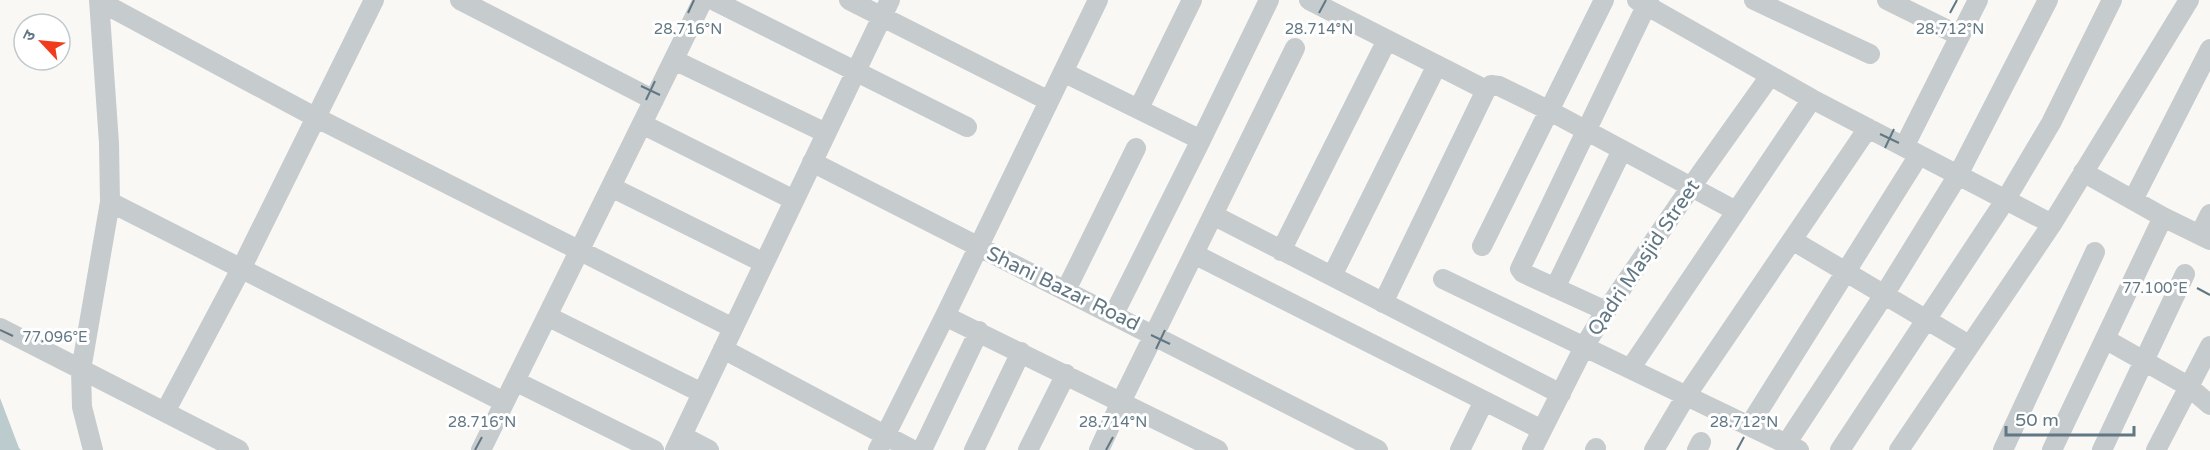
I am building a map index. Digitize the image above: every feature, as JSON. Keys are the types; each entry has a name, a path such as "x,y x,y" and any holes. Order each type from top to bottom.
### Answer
{"street":[{"path":"99,0 315,117 733,328"},
{"path":"99,0 109,143 110,202 81,370 82,407 91,441 104,450"},
{"path":"165,412 241,269 374,0"},
{"path":"460,0 654,100"},
{"path":"481,450 703,0"},
{"path":"713,0 967,127"},
{"path":"849,0 886,8 1049,101"},
{"path":"881,443 1098,0"},
{"path":"1139,108 1192,0"},
{"path":"1114,314 1269,0"},
{"path":"1309,0 1344,8 1387,40 1486,90"},
{"path":"1482,246 1604,0"},
{"path":"1755,0 1870,54"},
{"path":"1887,0 1960,36"},
{"path":"1749,426 1844,272 1911,151 1960,36 1978,0"},
{"path":"1443,279 1793,447 1958,175 2048,0"},
{"path":"1840,450 2006,200 2051,123 2112,0"},
{"path":"1899,450 2052,224 2189,0"},
{"path":"1606,311 1523,273 1520,264 1645,2 1812,99 2052,224"},
{"path":"709,450 679,443 886,8"},
{"path":"1281,250 1387,40"},
{"path":"1099,450 1295,48"},
{"path":"2133,200 2210,49"},
{"path":"674,60 826,133"},
{"path":"1332,276 1437,65"},
{"path":"1063,72 1201,140"},
{"name":"Qadri Masjid Street","path":"1532,450 1584,347 1606,311 1770,76"},
{"path":"1383,303 1486,90 1491,85 1499,86 1548,110 1736,211"},
{"path":"1630,369 1812,99"},
{"path":"642,124 794,200"},
{"path":"1654,450 1686,396 1868,128"},
{"path":"1066,290 1136,148"},
{"path":"1555,288 1622,150"},
{"name":"Shani Bazar Road","path":"812,162 1154,334 1378,450"},
{"path":"2083,172 2163,217 2205,237 2210,214"},
{"path":"611,187 764,263"},
{"path":"110,202 504,402"},
{"path":"1213,215 1561,394"},
{"path":"2052,450 2163,217"},
{"path":"1792,240 1969,345"},
{"path":"2003,450 2095,252"},
{"path":"1194,254 1542,430"},
{"path":"2102,450 2185,274"},
{"path":"547,316 702,393"},
{"path":"945,316 1218,450"},
{"path":"0,328 239,450"},
{"path":"922,450 978,331"},
{"path":"2105,339 2188,386 2210,405"},
{"path":"2156,450 2210,346"},
{"path":"723,349 881,443 913,450"},
{"path":"974,450 1021,352"},
{"path":"1028,450 1065,374"},
{"path":"515,381 654,450"},
{"path":"1460,450 1484,401"}],"shaded area":[{"path":"0,398 19,448 21,450 0,450"}]}
